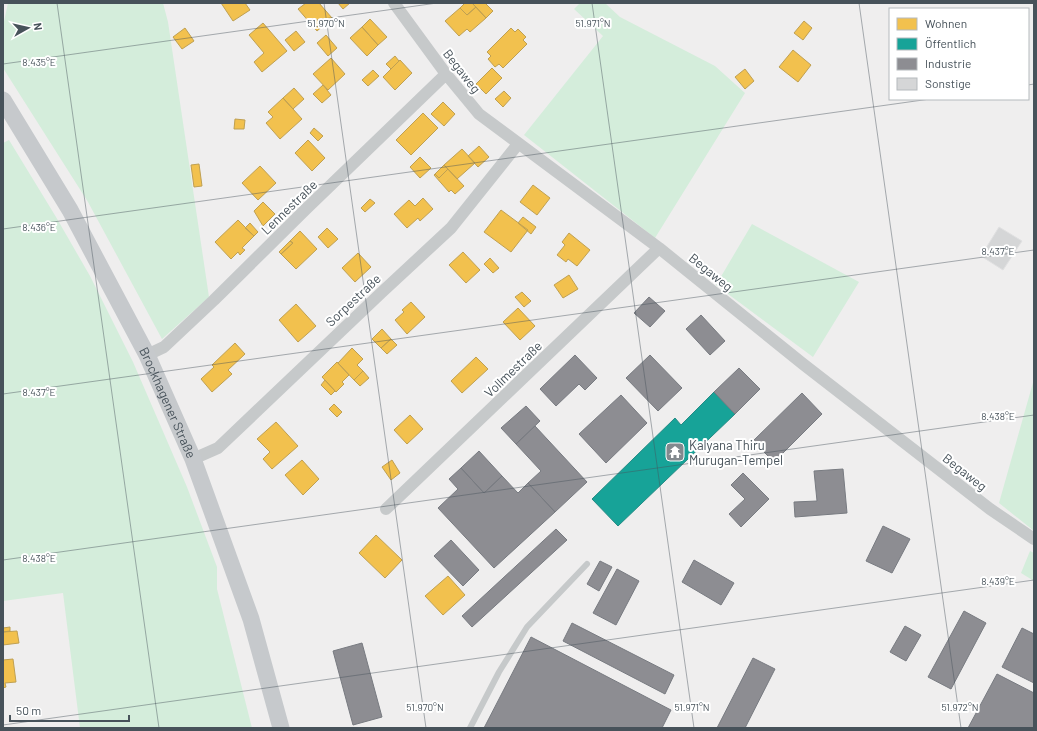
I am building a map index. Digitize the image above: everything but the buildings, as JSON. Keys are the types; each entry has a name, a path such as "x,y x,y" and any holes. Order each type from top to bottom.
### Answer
{"main road":[{"name":"Brockhagener Straße","path":"3,100 70,210 147,355 193,459 251,619 281,728"}],"street":[{"name":"Begaweg","path":"394,3 446,74 479,114 659,248 803,364 990,509 1034,539"},
{"name":"Lennestraße","path":"147,355 164,347 446,74"},
{"name":"Sorpestraße","path":"193,459 218,448 451,228 518,144"},
{"name":"Vollmestraße","path":"386,510 659,248"}],"lane":[{"path":"470,728 499,672 527,627 586,564"}],"green space":[{"path":"8,3 163,3 168,22 209,297 162,339 88,202 3,68 3,26"},
{"path":"580,3 605,3 620,17 715,66 745,93 655,238 524,135 603,36 574,9"},
{"path":"9,140 90,276 133,362 187,487 217,567 217,589 252,728 80,728 63,593 3,601 3,143"},
{"path":"752,224 859,282 813,357 716,285"},
{"path":"1034,379 1034,531 999,503"},
{"path":"1030,551 1034,553 1034,581 1021,573"}],"place":[{"name":"Kalyana Thiru Murugan-Tempel","path":"675,452"}]}
